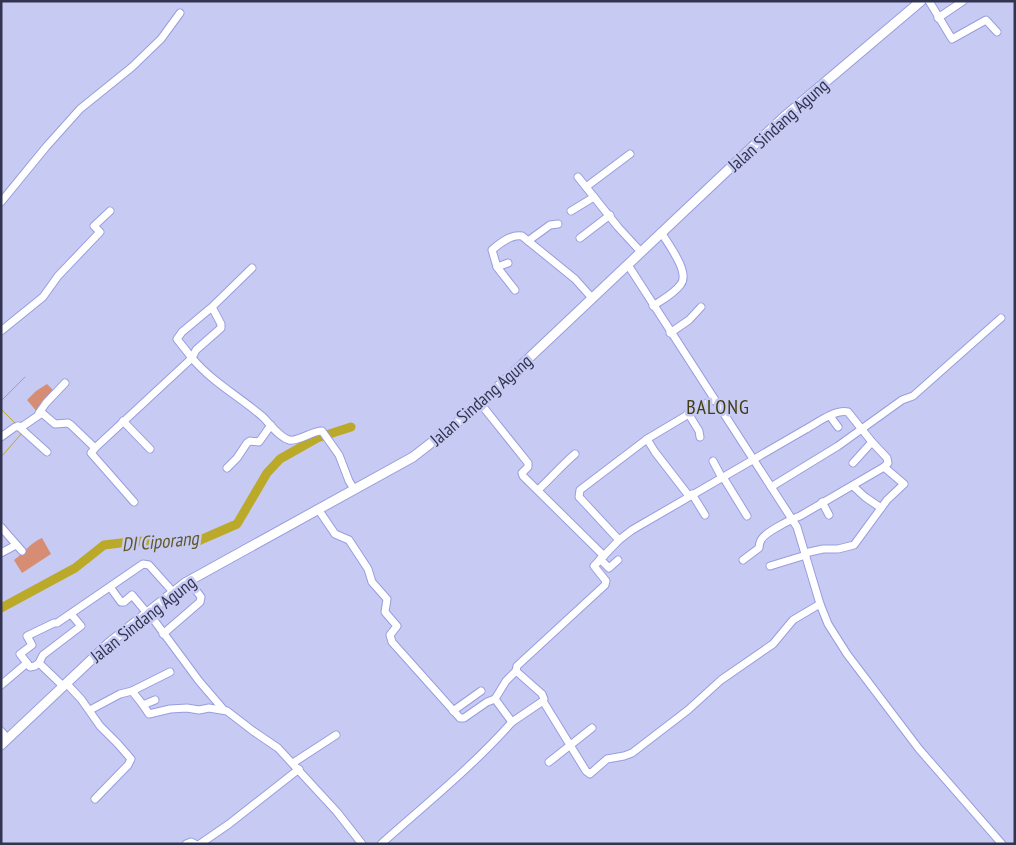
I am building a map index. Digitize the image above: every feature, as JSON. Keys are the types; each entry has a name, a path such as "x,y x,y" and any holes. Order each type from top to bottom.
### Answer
{"main road":[{"name":"Jalan Sindang Agung","path":"4,742 109,642 189,581 421,451 480,403 554,336 661,232 784,117 921,1"}],"street":[{"path":"929,1 952,39 986,20 997,32"},
{"path":"938,18 963,1"},
{"path":"1,202 80,109 132,67 161,39 180,13"},
{"path":"586,187 630,154"},
{"path":"578,177 640,252"},
{"path":"571,211 594,197"},
{"path":"1,331 43,297 58,276 100,232 94,226 110,210"},
{"path":"580,238 610,215"},
{"path":"528,241 550,225 558,224"},
{"path":"653,306 678,288 684,275 682,268 661,232"},
{"path":"515,290 497,267 492,250 501,242 515,236 522,236 575,280 592,298"},
{"path":"497,267 508,263"},
{"path":"628,265 670,333 792,519 799,533 820,604 828,624 847,654 901,727 1002,844"},
{"path":"252,268 212,308 182,332 177,339 208,375 271,425 284,438 290,440 322,431 340,455 348,481 354,489"},
{"path":"670,333 690,320 701,307"},
{"path":"134,502 91,454 123,421 192,358 196,350 221,328 212,308"},
{"path":"771,488 862,430 902,400 913,396 1001,318"},
{"path":"1,437 18,426 27,424 65,383"},
{"path":"619,540 581,499 579,493 582,488 647,439 714,399"},
{"path":"480,403 528,463 529,466 522,474 602,557 609,568 618,560"},
{"path":"318,509 335,534 349,540 368,569 372,582 387,599 386,612 397,626 390,636 392,642 462,719 487,702 495,699 506,681 516,671 517,666 606,585 606,581 594,567 619,540 636,527 690,495 830,416 847,411 887,458 888,462 884,467 853,486 792,519 762,538 759,548 743,560"},
{"path":"39,413 44,414 55,424 68,423 95,448"},
{"path":"688,414 699,430 700,437"},
{"path":"830,416 838,427"},
{"path":"123,421 150,449"},
{"path":"227,468 237,458 247,442 259,442 271,425"},
{"path":"18,426 47,452"},
{"path":"647,439 655,452 706,515"},
{"path":"853,463 872,442"},
{"path":"538,490 554,475 560,466 575,454"},
{"path":"713,460 722,478 747,516"},
{"path":"770,566 823,549 838,549 854,545 889,497 904,484 884,467"},
{"path":"853,486 862,495 881,508"},
{"path":"822,502 829,515"},
{"path":"1,527 22,551"},
{"path":"1,553 16,545"},
{"path":"71,614 81,626 43,655 40,663 30,667 20,654 32,644 27,636 57,623 132,570 146,563 174,592"},
{"path":"163,634 200,602 201,597 189,581"},
{"path":"110,587 121,602 124,602 132,595 223,709 278,748 299,769 361,842 352,844"},
{"path":"516,671 542,694 543,701 590,774 607,759 632,753 688,710 721,680 773,644 793,620 820,604"},
{"path":"40,663 81,699 100,726 131,759 128,765 95,799"},
{"path":"1,685 27,664"},
{"path":"90,710 120,694 132,691 170,672"},
{"path":"132,691 146,712 151,714 170,709 223,709"},
{"path":"453,711 482,691"},
{"path":"495,699 512,722"},
{"path":"143,705 155,700"},
{"path":"381,844 478,759 512,722 543,701"},
{"path":"549,762 592,728"},
{"path":"1,731 4,742"},
{"path":"293,763 336,735"},
{"path":"200,844 237,819 299,769"},
{"path":"186,844 191,842 195,844"}],"shaded area":[{"path":"47,384 55,392 38,413 27,400"},
{"path":"42,538 51,554 22,573 14,560 34,542"}],"waterway":[{"path":"1,401 25,377"},
{"path":"1,409 15,423"},
{"name":"DI Ciporang","path":"1,608 75,568 104,545 137,541 198,541 237,524 267,473 280,459 317,438 351,427"},
{"path":"1,457 22,433"}],"district":[{"name":"BALONG","path":"718,407"}]}
